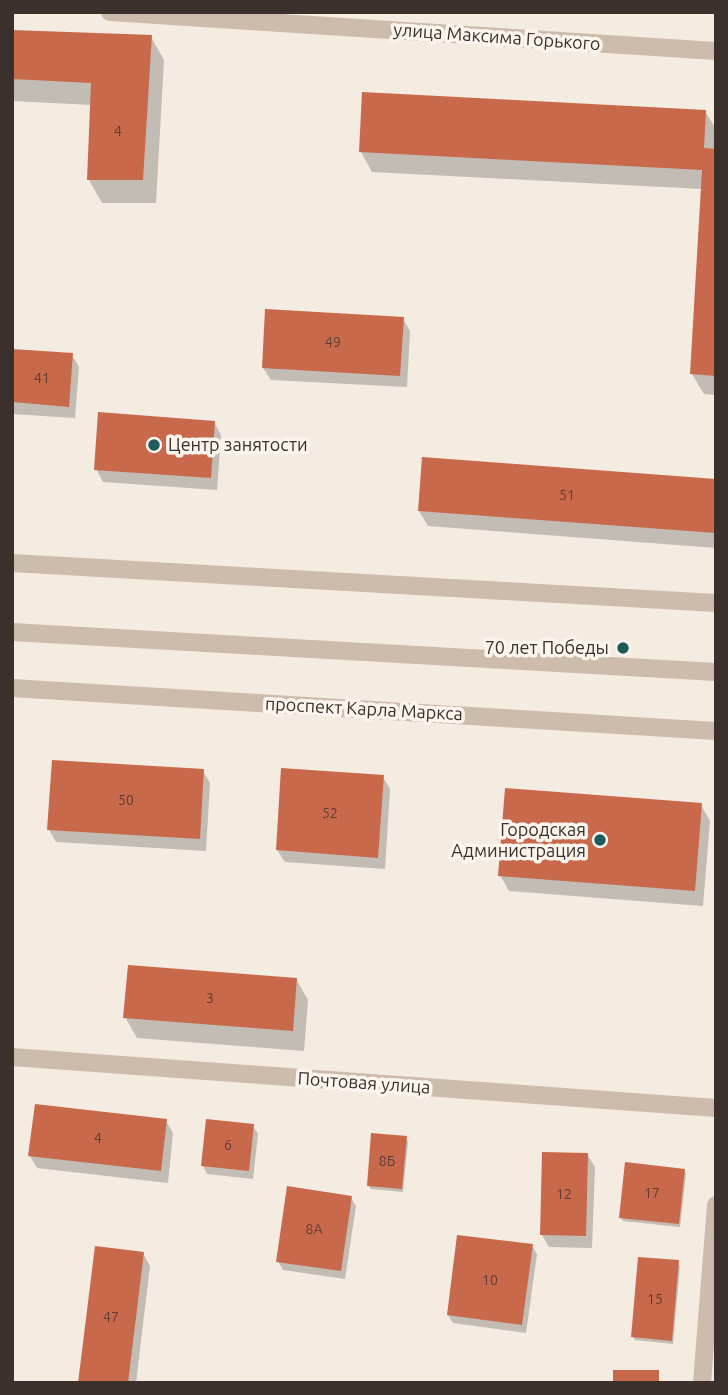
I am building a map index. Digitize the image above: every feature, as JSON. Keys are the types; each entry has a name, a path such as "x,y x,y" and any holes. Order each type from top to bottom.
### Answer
{"street":[{"name":"улица Максима Горького","path":"110,12 716,51"},
{"path":"12,563 716,603"},
{"path":"12,632 716,672"},
{"name":"проспект Карла Маркса","path":"12,688 716,731"},
{"name":"Почтовая улица","path":"12,1057 716,1108"},
{"path":"702,1383 716,1205"}],"building":[{"path":"12,30 152,35 143,180 87,180 91,83 12,79"},
{"path":"362,92 706,110 704,148 716,149 716,376 690,374 702,170 359,152"},
{"path":"265,309 404,317 400,376 262,368"},
{"path":"12,349 73,353 69,407 12,402"},
{"name":"Центр занятости","path":"98,412 215,421 211,478 94,470"},
{"path":"422,457 716,479 716,533 418,511"},
{"path":"52,760 204,769 200,839 47,830"},
{"path":"281,768 384,775 378,858 276,850"},
{"name":"Городская Администрация","path":"505,788 702,803 695,891 498,876"},
{"path":"128,965 297,978 293,1031 123,1018"},
{"path":"35,1104 167,1119 161,1171 28,1156"},
{"path":"206,1119 254,1124 249,1171 201,1166"},
{"path":"371,1133 407,1136 402,1189 367,1186"},
{"path":"542,1152 588,1153 586,1236 540,1235"},
{"path":"625,1162 685,1169 679,1224 619,1218"},
{"path":"287,1186 352,1196 341,1271 276,1262"},
{"path":"457,1235 533,1244 522,1325 447,1315"},
{"path":"95,1246 144,1252 128,1383 78,1383"},
{"path":"638,1257 679,1260 672,1341 631,1337"},
{"path":"613,1370 659,1370 659,1383 613,1383"}],"place":[{"name":"Центр занятости","path":"154,445"},
{"name":"70 лет Победы","path":"623,648"},
{"name":"Городская Администрация","path":"600,840"}]}
